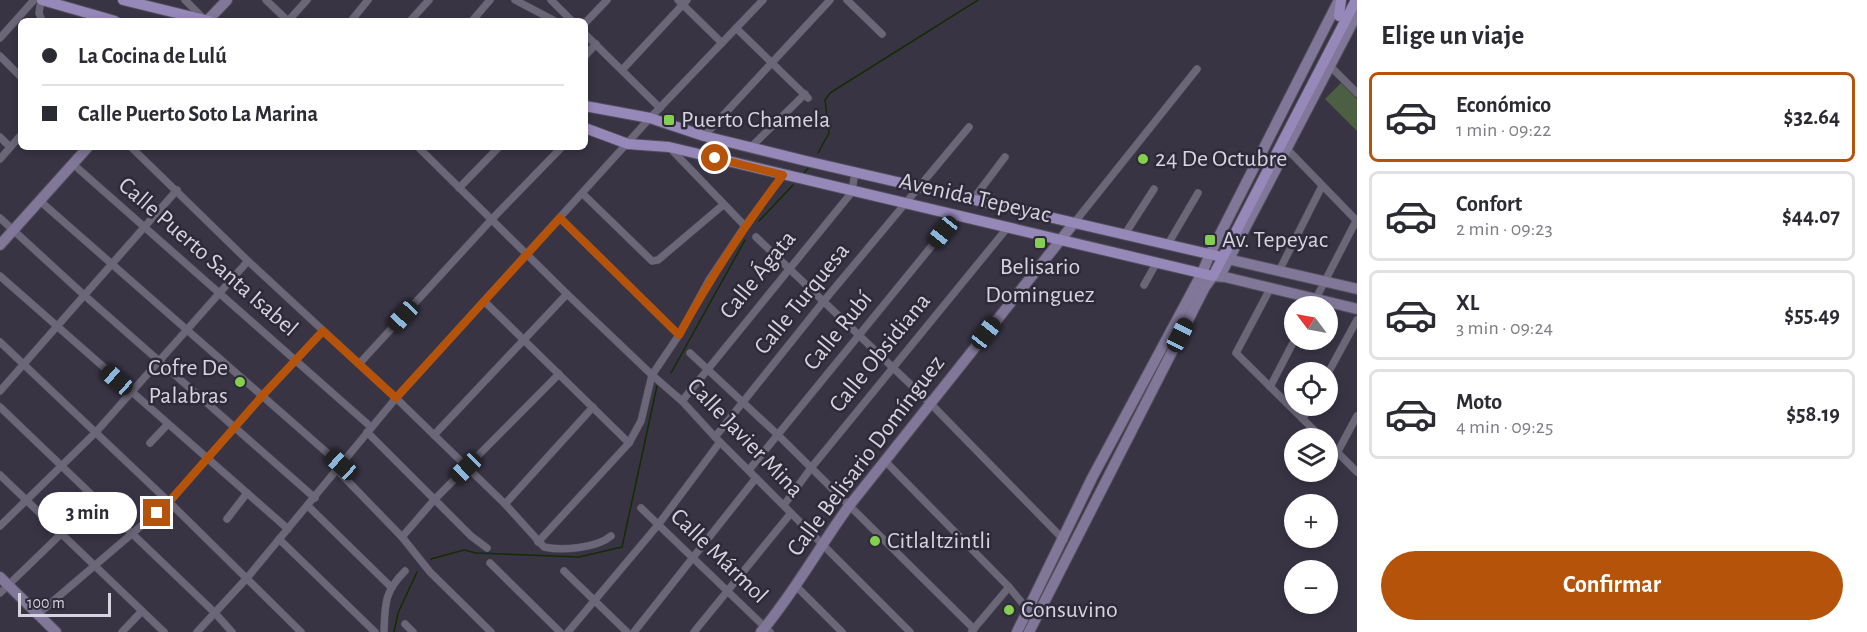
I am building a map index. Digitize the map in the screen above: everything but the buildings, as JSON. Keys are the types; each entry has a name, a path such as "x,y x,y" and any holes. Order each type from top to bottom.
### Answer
{"main road":[{"path":"42,0 105,18"},
{"path":"123,0 195,18"},
{"path":"1340,0 1342,18"},
{"path":"1210,275 1342,18 1348,0"},
{"path":"1342,18 1356,0"},
{"path":"1342,18 1357,9"},
{"name":"Avenida Tepeyac","path":"588,107 650,118 704,136 1219,256"},
{"name":"Avenida Tepeyac","path":"588,129 628,144 669,147 1210,275"}],"street":[{"path":"0,38 34,0"},
{"path":"41,18 39,13 42,0"},
{"path":"185,0 204,18"},
{"path":"210,18 226,0"},
{"path":"266,0 285,18"},
{"path":"291,18 307,0"},
{"path":"353,18 368,0"},
{"path":"413,18 429,0"},
{"path":"475,18 490,0"},
{"path":"515,0 549,18"},
{"path":"551,0 569,18"},
{"path":"588,20 607,0"},
{"path":"197,632 247,578 396,398 650,118 763,0"},
{"path":"704,136 830,0"},
{"path":"847,0 882,34"},
{"path":"1219,256 1340,0"},
{"path":"622,70 683,2 722,43"},
{"path":"536,18 540,13"},
{"path":"1219,256 1287,149 1357,14"},
{"path":"736,28 806,96 751,147"},
{"path":"588,37 660,108"},
{"path":"588,53 596,44"},
{"path":"0,56 18,74"},
{"path":"1330,66 1357,93"},
{"path":"1074,223 1197,69"},
{"name":"Calle Turquesa","path":"568,632 658,525 743,402 969,127"},
{"path":"0,136 10,147"},
{"path":"0,159 18,138"},
{"path":"669,147 745,226"},
{"path":"1287,149 1357,221 1318,296"},
{"path":"0,245 85,150"},
{"path":"134,150 248,261 396,398 505,504 538,542 549,548 582,547 605,541 611,536"},
{"name":"Calle Javier Mina","path":"423,150 567,294 652,375 682,400 749,471 910,632"},
{"path":"459,188 496,150"},
{"path":"359,364 492,219 559,150"},
{"path":"974,198 1005,157"},
{"name":"Calle Puerto Santa Isabel","path":"73,164 295,359 369,429 434,500 471,536 487,548"},
{"path":"852,192 855,171"},
{"path":"538,542 629,443 641,421 652,375 745,226 783,175"},
{"path":"1279,271 1322,186"},
{"path":"1125,234 1155,189"},
{"path":"0,391 177,190"},
{"name":"Calle Ágata","path":"682,400 852,192"},
{"path":"1168,244 1197,193"},
{"path":"583,194 652,261 658,260 723,205"},
{"path":"40,201 263,395 339,468 402,537 430,572 491,632"},
{"name":"Calle Rubí","path":"749,471 957,215"},
{"path":"0,218 315,498"},
{"path":"560,218 679,335"},
{"name":"Calle Belisario Domínguez","path":"765,630 849,506 1074,223"},
{"name":"Calle Obsidiana","path":"784,505 811,468 1008,227"},
{"path":"756,237 930,403 1071,547"},
{"name":"Avenida Tepeyac","path":"1219,256 1357,289"},
{"path":"0,526 96,432 248,261"},
{"path":"1144,285 1157,262"},
{"path":"1029,632 1210,275"},
{"path":"1017,632 1092,478 1210,275"},
{"name":"Avenida Tepeyac","path":"1210,275 1292,296"},
{"path":"0,276 288,529"},
{"path":"1270,289 1236,353 1312,428"},
{"path":"434,435 567,294"},
{"path":"484,301 629,443"},
{"name":"Avenida Tepeyac","path":"1338,306 1357,309"},
{"path":"1334,362 1357,320"},
{"path":"38,614 169,502 295,359 323,331"},
{"path":"0,342 169,502 301,632"},
{"path":"1270,387 1289,350"},
{"path":"690,353 778,435 973,631 1009,586"},
{"path":"402,537 434,500 559,374"},
{"path":"0,407 214,612 232,632"},
{"path":"505,504 593,407"},
{"path":"1338,451 1357,416"},
{"path":"150,443 168,424"},
{"path":"1338,454 1357,472"},
{"path":"884,460 1009,586 1028,610"},
{"path":"0,474 164,632"},
{"path":"634,632 756,478"},
{"path":"227,519 247,493"},
{"path":"308,506 391,587"},
{"name":"Calle Mármol","path":"641,508 728,590 765,630"},
{"path":"694,632 791,513"},
{"path":"51,630 38,614 3,585 62,533"},
{"path":"279,539 375,632"},
{"path":"490,563 560,632"},
{"path":"384,632 391,587 405,571"},
{"path":"564,571 627,632"},
{"path":"796,586 842,632"},
{"path":"122,632 142,611"},
{"path":"405,624 413,632"}],"green space":[{"path":"1341,83 1357,99 1357,131 1325,99"}],"waterway":[{"path":"818,153 829,133 825,100 830,93 978,0"},
{"path":"804,173 809,167"},
{"path":"759,221 793,185"},
{"path":"671,373 745,240"},
{"path":"431,559 464,550 476,553 579,557 622,547 657,386"},
{"path":"394,632 398,613 417,572"}],"place":[{"name":"Puerto Chamela","path":"669,120"},
{"name":"24 De Octubre","path":"1143,159"},
{"name":"Av. Tepeyac","path":"1210,240"},
{"name":"Belisario Dominguez","path":"1040,243"},
{"name":"Cofre De Palabras","path":"240,382"},
{"name":"Citlaltzintli","path":"875,541"},
{"name":"Consuvino","path":"1009,610"}],"route":[{"path":"157,513 295,359 323,331 396,398 560,218 679,335 710,280 745,226 783,175 715,158"}]}
